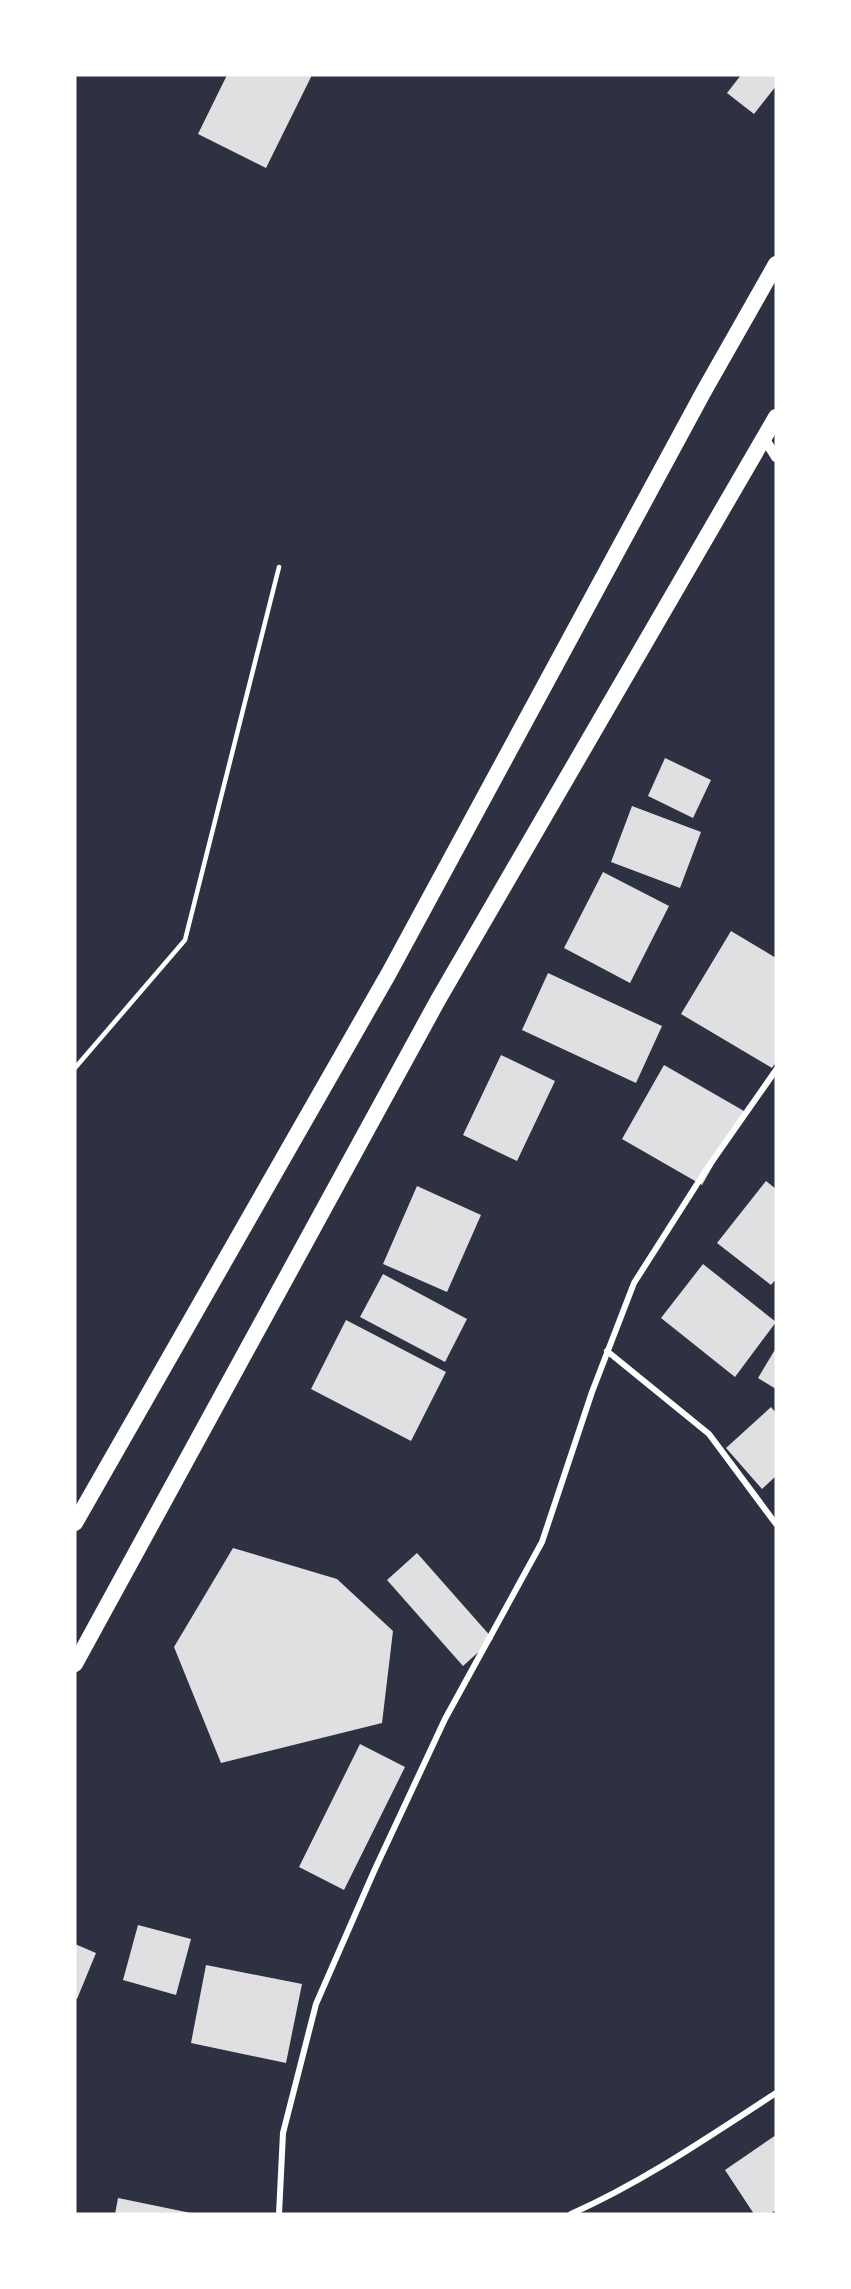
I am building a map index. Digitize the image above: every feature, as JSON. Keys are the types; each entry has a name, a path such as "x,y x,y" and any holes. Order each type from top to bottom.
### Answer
{"highway":[{"path":"75,1524 389,973 698,401 776,264"},
{"path":"75,1664 438,1000 776,417"}],"street":[{"path":"764,438 776,457"},
{"path":"279,2214 283,2133 316,2004 375,1869 445,1719 542,1542 592,1392 634,1283 706,1170 776,1070"},
{"path":"607,1352 709,1434 776,1524"},
{"path":"571,2214 601,2201 705,2140 776,2093"}],"lane":[{"path":"75,1068 185,940 279,567"}],"building":[{"path":"227,75 312,75 266,168 198,134"},
{"path":"741,75 776,75 776,86 754,114 727,93"},
{"path":"665,758 711,780 693,818 648,796"},
{"path":"632,806 701,832 680,888 611,862"},
{"path":"603,872 669,906 630,983 564,948"},
{"path":"731,931 776,958 776,1062 772,1068 681,1014"},
{"path":"548,973 662,1026 636,1083 522,1030"},
{"path":"501,1055 555,1081 517,1161 463,1135"},
{"path":"664,1065 744,1111 702,1185 622,1139"},
{"path":"766,1181 776,1189 776,1279 771,1285 717,1243"},
{"path":"417,1186 481,1215 447,1292 383,1264"},
{"path":"703,1264 776,1322 735,1377 661,1318"},
{"path":"383,1274 467,1319 445,1362 360,1317"},
{"path":"346,1320 446,1372 411,1441 311,1389"},
{"path":"776,1348 776,1389 758,1378"},
{"path":"771,1407 776,1413 776,1476 762,1489 726,1448"},
{"path":"233,1548 337,1579 393,1631 382,1723 221,1763 174,1647"},
{"path":"417,1553 493,1639 463,1666 387,1580"},
{"path":"360,1744 405,1767 344,1890 299,1867"},
{"path":"138,1925 191,1939 176,1995 123,1980"},
{"path":"75,1944 96,1953 77,1999 75,1998"},
{"path":"206,1965 302,1984 286,2063 191,2043"},
{"path":"776,2135 776,2210 770,2214 754,2214 725,2170"},
{"path":"118,2198 191,2213 191,2214 115,2214"}]}
